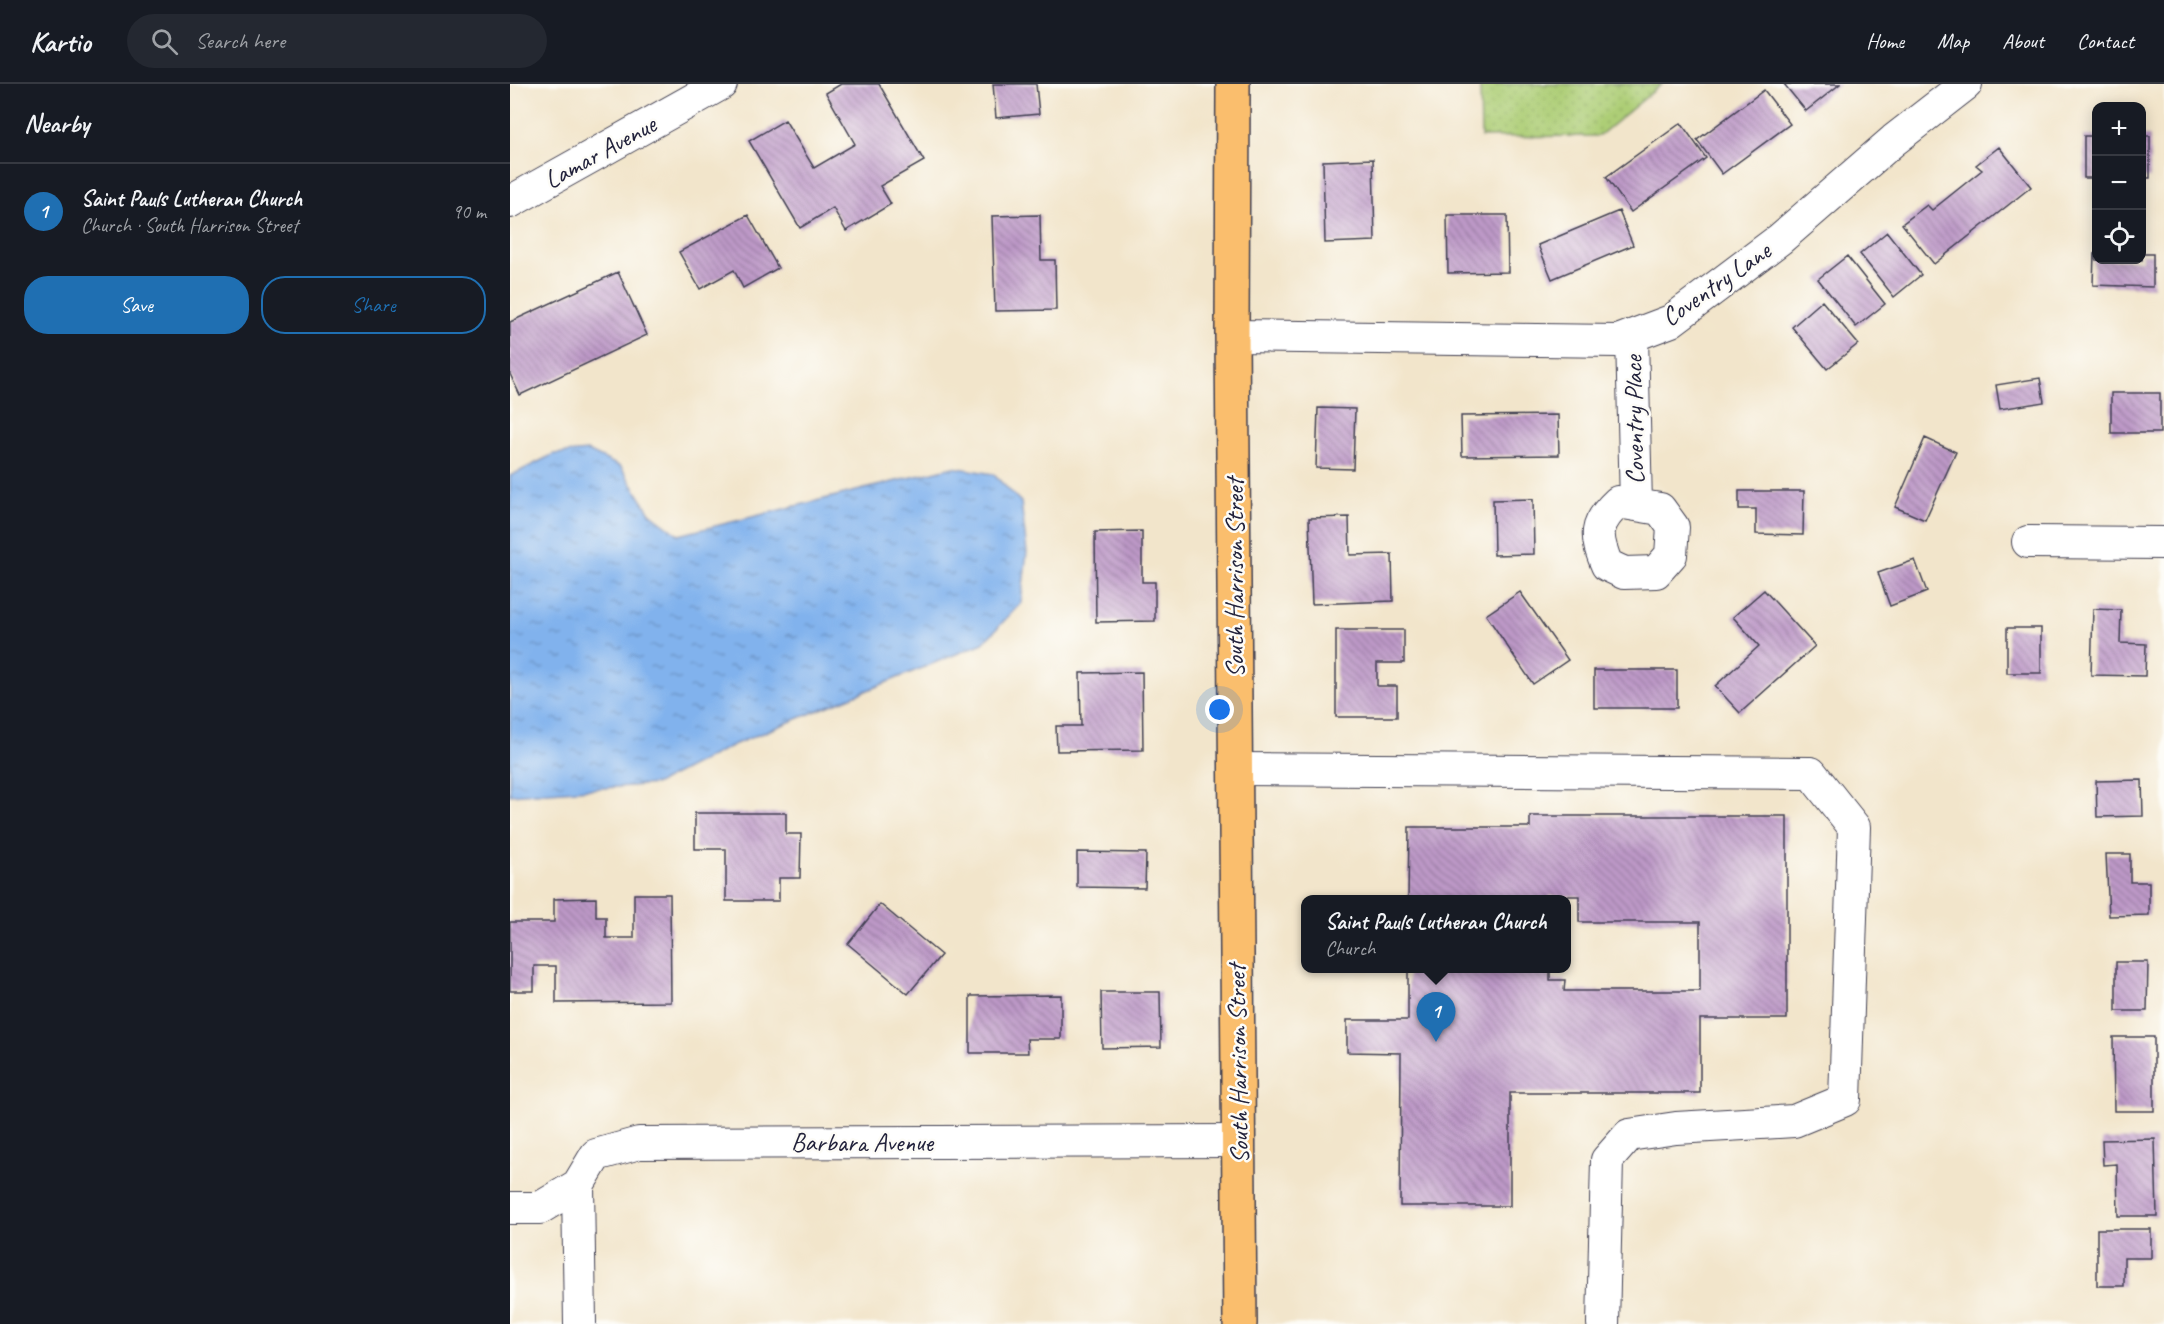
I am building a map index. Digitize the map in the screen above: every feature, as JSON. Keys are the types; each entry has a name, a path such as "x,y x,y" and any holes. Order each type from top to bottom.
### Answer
{"main road":[{"name":"South Harrison Street","path":"1233,84 1232,336 1240,1324"}],"street":[{"name":"Lamar Avenue","path":"510,202 721,84"},
{"name":"Coventry Lane","path":"1232,336 1618,341 1671,321 1780,239 1894,140 1966,84"},
{"name":"Coventry Place","path":"1632,336 1636,505"},
{"path":"2028,542 2164,543"},
{"path":"1235,769 1811,774 1854,827 1845,1100 1794,1121 1676,1128 1629,1135 1607,1160 1603,1324"},
{"name":"Barbara Avenue","path":"510,1208 540,1208 578,1185 596,1155 639,1143 1238,1141"},
{"path":"578,1185 580,1324"}],"green space":[{"path":"1480,84 1662,84 1599,136 1481,137"}],"water":[{"path":"588,451 621,467 650,513 679,535 953,467 993,474 1021,502 1027,552 1021,603 983,643 733,745 657,784 510,795 510,476 554,454"}],"building":[{"path":"841,84 879,84 924,161 880,186 891,204 846,231 833,208 800,228 749,141 785,120 814,168 855,144 826,93"},
{"path":"993,84 1036,84 1039,114 996,118"},
{"path":"1784,84 1840,84 1806,111"},
{"path":"1764,90 1790,124 1722,174 1697,140"},
{"path":"1681,123 1706,158 1631,212 1606,177"},
{"path":"2084,136 2092,136 2092,178 2084,178"},
{"path":"2146,136 2150,136 2150,178 2146,178"},
{"path":"1999,147 2031,187 1934,264 1902,224 1927,205 1932,210 1982,170 1976,165"},
{"path":"1373,159 1375,241 1325,243 1323,161"},
{"path":"1619,211 1633,245 1552,279 1538,245"},
{"path":"748,215 778,268 743,288 734,270 700,289 679,252"},
{"path":"1040,215 1041,260 1055,260 1056,310 995,311 992,216"},
{"path":"1447,215 1507,215 1508,272 1448,273"},
{"path":"1887,232 1921,275 1894,297 1860,254"},
{"path":"2146,254 2153,254 2153,287 2093,285 2094,264 2146,264"},
{"path":"1847,256 1885,304 1856,327 1818,279"},
{"path":"618,272 647,335 520,395 510,374 510,322"},
{"path":"1822,301 1858,344 1827,369 1792,327"},
{"path":"2040,378 2044,402 2000,409 1996,385"},
{"path":"2111,393 2160,393 2160,433 2111,433"},
{"path":"1318,408 1355,409 1353,469 1316,468"},
{"path":"1558,415 1559,455 1462,456 1461,416"},
{"path":"1925,438 1956,452 1925,520 1895,507"},
{"path":"1739,491 1804,491 1803,535 1756,534 1756,509 1739,509"},
{"path":"1533,499 1534,554 1494,555 1493,500"},
{"path":"1349,517 1350,555 1392,554 1393,601 1312,604 1309,518"},
{"path":"1142,531 1142,582 1155,582 1155,621 1096,622 1095,532"},
{"path":"1915,560 1927,592 1890,606 1878,573"},
{"path":"1764,590 1815,646 1740,713 1715,686 1759,646 1733,617"},
{"path":"1520,592 1568,660 1533,684 1486,615"},
{"path":"2093,609 2121,610 2120,643 2146,644 2145,676 2091,675"},
{"path":"2007,628 2041,628 2041,673 2007,673"},
{"path":"1336,630 1404,630 1404,663 1377,663 1377,686 1397,686 1397,717 1336,717"},
{"path":"1594,670 1677,670 1677,708 1594,708"},
{"path":"1142,672 1143,750 1057,751 1056,726 1081,726 1080,673"},
{"path":"2142,780 2143,816 2097,817 2096,781"},
{"path":"695,813 786,813 786,834 801,834 800,878 779,878 779,901 726,901 726,849 695,849"},
{"path":"1530,816 1787,816 1787,1019 1700,1019 1700,1093 1510,1093 1510,1206 1400,1206 1401,1053 1347,1052 1347,1020 1408,1020 1408,973 1550,973 1550,980 1565,980 1564,991 1700,991 1700,922 1579,922 1579,896 1571,895 1408,895 1409,827 1530,827"},
{"path":"1077,852 1146,853 1145,888 1077,887"},
{"path":"2106,854 2130,854 2130,882 2149,882 2149,915 2109,916"},
{"path":"634,894 670,894 671,1002 556,1003 556,966 534,966 534,991 510,991 510,922 554,922 554,899 596,898 596,917 606,917 606,938 634,938"},
{"path":"880,904 941,955 908,994 848,944"},
{"path":"2116,962 2148,962 2147,1011 2116,1011"},
{"path":"1101,992 1160,992 1161,1047 1102,1048"},
{"path":"1061,995 1061,1039 1027,1039 1028,1053 970,1053 970,996"},
{"path":"2113,1037 2154,1037 2154,1111 2114,1111"},
{"path":"2155,1139 2157,1216 2118,1216 2117,1164 2103,1165 2102,1140"},
{"path":"2097,1229 2151,1229 2151,1258 2124,1258 2124,1286 2097,1286"}],"place":[{"name":"Saint Pauls Lutheran Church","path":"1436,1042"}]}
